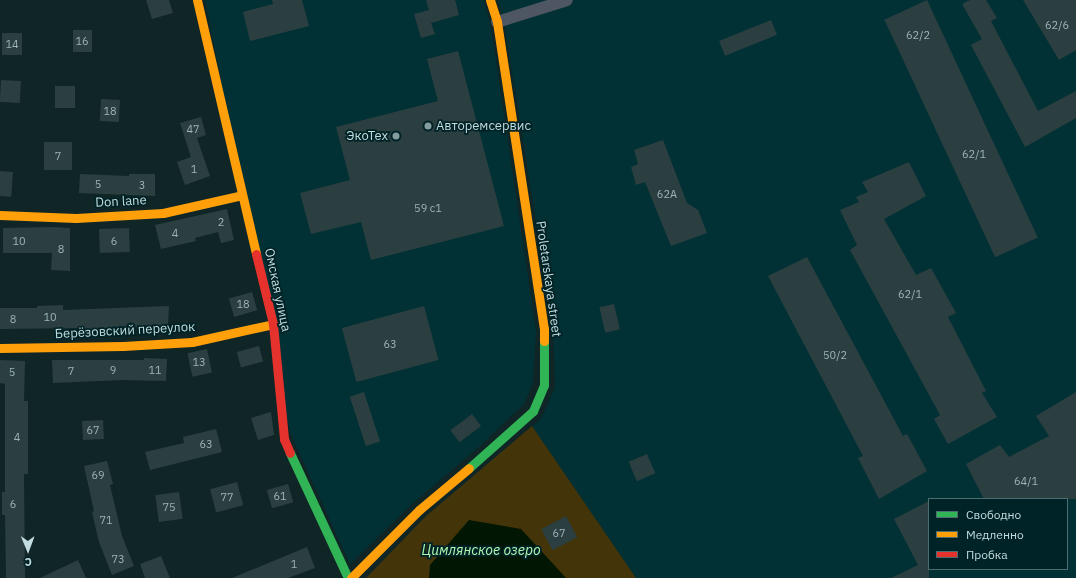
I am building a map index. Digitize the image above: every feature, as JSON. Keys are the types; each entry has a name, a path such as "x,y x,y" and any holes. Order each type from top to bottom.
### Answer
{"street":[{"name":"Омская улица","path":"197,0 273,324 284,439 348,578"},
{"name":"Proletarskaya street","path":"351,578 420,510 533,410 544,385 544,329 497,22 490,0"},
{"path":"497,22 567,0"},
{"name":"Don lane","path":"0,215 76,218 163,213 242,195"},
{"name":"Берёзовский переулок","path":"0,348 123,346 192,342 273,324"}],"shaded area":[{"path":"205,0 484,0 491,27 536,331 533,383 524,404 480,446 413,503 350,564 290,433"},
{"path":"498,0 1076,0 1076,578 636,578 532,426 541,419 555,387 553,327 504,23"},
{"path":"532,426 636,578 366,578 426,516"}],"water":[{"name":"Цимлянское озеро","path":"469,520 521,529 566,578 429,578 430,565"}],"building":[{"path":"146,0 169,0 173,13 152,19"},
{"path":"272,0 302,0 309,26 250,41 243,12 273,4"},
{"path":"426,0 455,0 459,15 431,23 435,34 421,38 414,14 429,10"},
{"path":"927,0 1038,237 995,257 884,20"},
{"path":"970,0 986,0 997,18 991,21 1038,111 1076,91 1076,118 1025,147 971,45 982,39 962,4"},
{"path":"1023,0 1076,0 1076,50 1059,60"},
{"path":"771,20 777,35 725,56 719,41"},
{"path":"73,30 92,30 92,52 73,52"},
{"path":"2,33 22,33 22,55 2,55"},
{"path":"458,51 504,226 371,260 361,222 311,234 300,193 350,180 336,127 438,101 427,59"},
{"path":"1,80 21,81 20,103 0,102"},
{"path":"55,86 75,86 75,108 55,108"},
{"path":"101,99 120,100 119,122 100,121"},
{"path":"201,117 206,135 197,138 210,176 185,185 177,162 191,157 180,123"},
{"path":"663,140 687,203 698,210 707,233 671,246 645,182 636,185 631,167 638,164 634,150"},
{"path":"44,142 72,142 72,170 44,170"},
{"path":"909,162 926,196 884,219 916,275 931,268 956,313 948,317 986,391 982,393 997,417 948,444 934,419 940,415 850,250 857,245 840,210 859,202 856,197 868,192 862,182"},
{"path":"0,171 13,172 11,197 0,196"},
{"path":"80,174 129,176 129,174 155,174 155,196 79,193"},
{"path":"227,209 234,240 221,243 218,232 195,238 196,241 161,249 155,225"},
{"path":"3,228 70,228 70,271 51,270 52,253 3,253"},
{"path":"129,228 130,252 100,253 99,229"},
{"path":"807,257 903,436 907,434 927,471 879,499 858,458 863,456 768,276"},
{"path":"252,292 257,310 234,317 229,299"},
{"path":"614,304 620,329 605,333 599,307"},
{"path":"63,305 63,310 169,306 168,325 83,331 83,328 0,329 0,308 37,308 37,306"},
{"path":"424,306 438,360 356,382 342,328"},
{"path":"259,346 263,361 241,367 237,352"},
{"path":"207,349 212,372 192,377 187,353"},
{"path":"144,358 167,359 166,381 123,380 53,383 52,360 144,360"},
{"path":"0,360 25,361 24,401 28,401 28,474 24,474 25,578 6,578 5,515 2,515 2,492 5,492 5,384 0,383"},
{"path":"364,392 380,441 366,446 350,397"},
{"path":"1076,392 1076,499 983,498 966,464 1000,445 1009,457 1049,436 1036,416"},
{"path":"271,412 274,435 258,440 251,418"},
{"path":"472,414 481,426 459,442 450,430"},
{"path":"103,420 104,439 83,440 82,421"},
{"path":"216,429 222,452 150,470 145,452 184,443 183,437"},
{"path":"647,454 655,473 637,481 629,462"},
{"path":"107,461 113,484 110,485 122,536 134,566 112,575 99,542 84,466"},
{"path":"237,482 243,505 216,512 210,489"},
{"path":"288,484 293,502 272,508 267,490"},
{"path":"179,492 183,519 159,522 155,495"},
{"path":"928,502 929,578 891,578 918,565 894,519"},
{"path":"566,516 577,537 553,550 541,529"},
{"path":"307,547 315,568 288,578 232,578"},
{"path":"161,556 170,578 145,578 140,564"},
{"path":"78,560 86,578 40,578"}],"traffic: fast":[{"path":"469,468 533,411 544,385 544,341"},
{"path":"290,453 348,578"}],"traffic: slow":[{"path":"197,0 256,254"},
{"path":"490,0 497,22 544,329 544,341"},
{"path":"0,215 76,218 163,213 242,195"},
{"path":"0,348 123,346 192,342 273,324"},
{"path":"351,578 419,510 469,468"}],"traffic: jam":[{"path":"256,254 273,324 284,439 290,453"}],"place":[{"name":"Авторемсервис","path":"428,126"},
{"name":"ЭкоТех","path":"396,136"}]}
